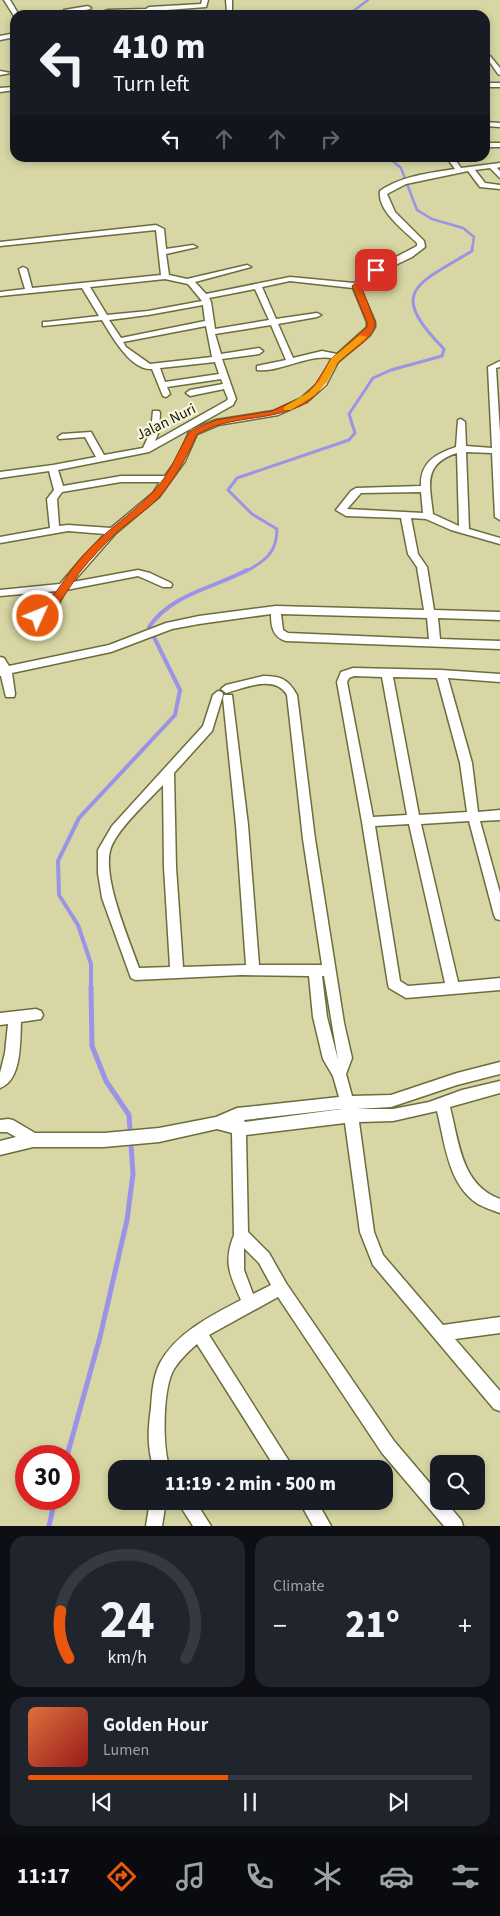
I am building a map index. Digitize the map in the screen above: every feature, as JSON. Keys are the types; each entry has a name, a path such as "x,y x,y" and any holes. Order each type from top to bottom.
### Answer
{"street":[{"path":"73,10 88,8 85,0"},
{"path":"164,10 205,3"},
{"path":"490,58 500,73"},
{"path":"0,73 8,72"},
{"path":"0,82 1,90"},
{"path":"454,162 460,172"},
{"path":"46,324 148,313 256,285 290,279 356,286 376,270 409,255 421,247 421,244 389,208 383,198 382,193 386,188 411,180 496,165 500,176"},
{"path":"471,170 483,185 500,187"},
{"path":"0,244 153,226 160,229 164,252 165,277"},
{"path":"164,252 192,247"},
{"path":"0,294 165,277 188,281 247,267"},
{"path":"23,269 29,290"},
{"path":"188,281 205,299"},
{"path":"84,284 126,353 148,367 258,351"},
{"path":"256,285 291,362"},
{"path":"38,616 53,605 63,588 85,560 113,531 151,500 168,480 180,462 193,432 202,423 275,413 291,407 318,388 336,356 362,338 371,327 371,322 356,286"},
{"name":"Jalan Nuri","path":"0,475 53,468 147,449 202,423 230,403 232,399 217,358 205,299"},
{"path":"118,340 317,315"},
{"path":"260,368 322,354 336,356"},
{"path":"500,364 492,367 498,451 500,517"},
{"path":"155,367 166,394"},
{"path":"162,385 224,376"},
{"path":"190,393 227,386"},
{"path":"147,449 155,431 156,413"},
{"path":"461,422 464,530"},
{"path":"62,437 88,434 101,458"},
{"path":"428,516 426,470 431,461 441,455 461,449 498,451"},
{"path":"53,468 59,490"},
{"path":"55,530 52,499 59,490 121,479 168,480"},
{"path":"426,489 359,490 354,493 341,510 346,513 428,516 500,541"},
{"path":"406,514 413,554 421,562 435,642"},
{"path":"0,540 77,528 113,531"},
{"path":"0,594 63,588 138,573 167,586"},
{"path":"276,610 277,629 282,636 286,637 500,646"},
{"path":"3,671 111,648 170,626 199,620 276,610 500,616"},
{"path":"0,660 10,694"},
{"path":"500,678 441,674 353,672 344,675 342,678 368,822 394,984 406,992 500,984"},
{"path":"387,674 414,820 452,989"},
{"path":"441,674 466,763 473,816 500,915"},
{"path":"322,971 253,970 135,974 108,898 104,873 104,850 116,829 208,728 224,694 268,680 283,683 290,690 309,839 322,971 323,1029 330,1059 339,1074 351,1117 367,1232 378,1260 397,1285 500,1403"},
{"path":"224,694 242,825 253,970"},
{"path":"168,773 177,972"},
{"path":"368,822 500,815"},
{"path":"322,971 339,1029 345,1058 339,1074"},
{"path":"0,1019 36,1015"},
{"path":"0,1082 5,1079 9,1069 15,1018"},
{"path":"323,1029 339,1029"},
{"path":"0,1148 33,1140 104,1140 159,1135 217,1123 238,1114 351,1117 391,1101 457,1079 500,1068"},
{"path":"217,1123 240,1129 351,1117 393,1115 429,1108 442,1102 500,1087"},
{"path":"442,1102 463,1180 482,1200 500,1206"},
{"path":"238,1114 240,1129 241,1235 234,1248 233,1262 250,1304"},
{"path":"0,1126 8,1125 33,1140"},
{"path":"241,1235 264,1258 281,1288 388,1447 455,1526"},
{"path":"158,1460 155,1441 162,1380 167,1367 175,1355 199,1333 281,1288"},
{"path":"440,1333 500,1325"},
{"path":"199,1333 280,1460"},
{"path":"154,1526 157,1510"},
{"path":"191,1510 203,1526"},
{"path":"313,1510 323,1526"}],"waterway":[{"path":"355,10 368,0"},
{"path":"394,162 401,168 417,210 432,219 463,228 474,237 472,250"},
{"path":"245,572 264,560 272,550 275,544 277,529 252,514 228,490 237,478 349,440 355,433 349,414 373,378 391,370 442,356 444,349 416,314 413,301 416,291 424,282 436,272 472,250"},
{"path":"91,987 91,964 78,925 59,895 58,861 79,818 175,715 180,690 149,627 158,616 181,599 247,570"},
{"path":"70,1445 100,1337 127,1220 133,1174 129,1115 106,1081 92,1046 91,987"},
{"path":"49,1526 53,1510"}],"slow traffic":[{"path":"288,409 312,393 323,382 334,361 363,337"}],"route":[{"path":"38,616 53,605 63,588 85,560 113,531 156,495 180,462 193,432 216,423 275,413 304,400 318,388 334,361 362,338 371,327 371,322 361,302 356,286 376,270"}]}
